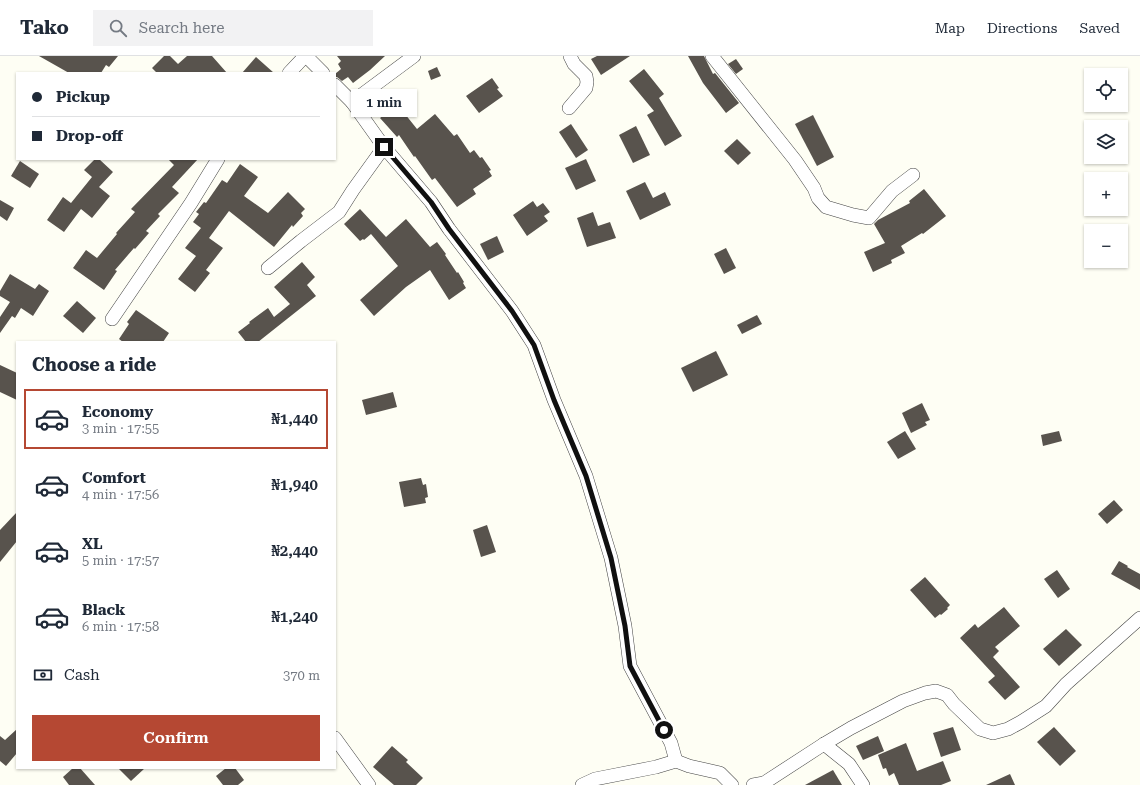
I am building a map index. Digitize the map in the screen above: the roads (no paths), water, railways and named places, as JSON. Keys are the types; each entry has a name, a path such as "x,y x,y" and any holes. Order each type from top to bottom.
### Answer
{"street":[{"path":"290,72 305,56 322,72"},
{"path":"352,102 414,56"},
{"path":"569,108 586,88 586,76 574,64 570,56"},
{"path":"712,56 795,160 814,188 818,198 826,207 869,218 892,191 913,175"},
{"path":"336,86 352,102 384,147 431,202 449,229 512,311 534,345 554,400 586,476 611,558 625,626 630,666 671,743 676,761"},
{"path":"268,268 339,212 384,147"},
{"path":"112,319 192,203 217,160"},
{"path":"753,785 764,783 824,744 903,701 925,693 936,691 947,696 980,728 993,733 1008,729 1022,722 1046,706 1066,684 1140,618"},
{"path":"336,739 370,785"},
{"path":"824,744 849,764 863,785"},
{"path":"582,785 656,768 676,761 689,766 720,773 732,785 736,785"}]}
